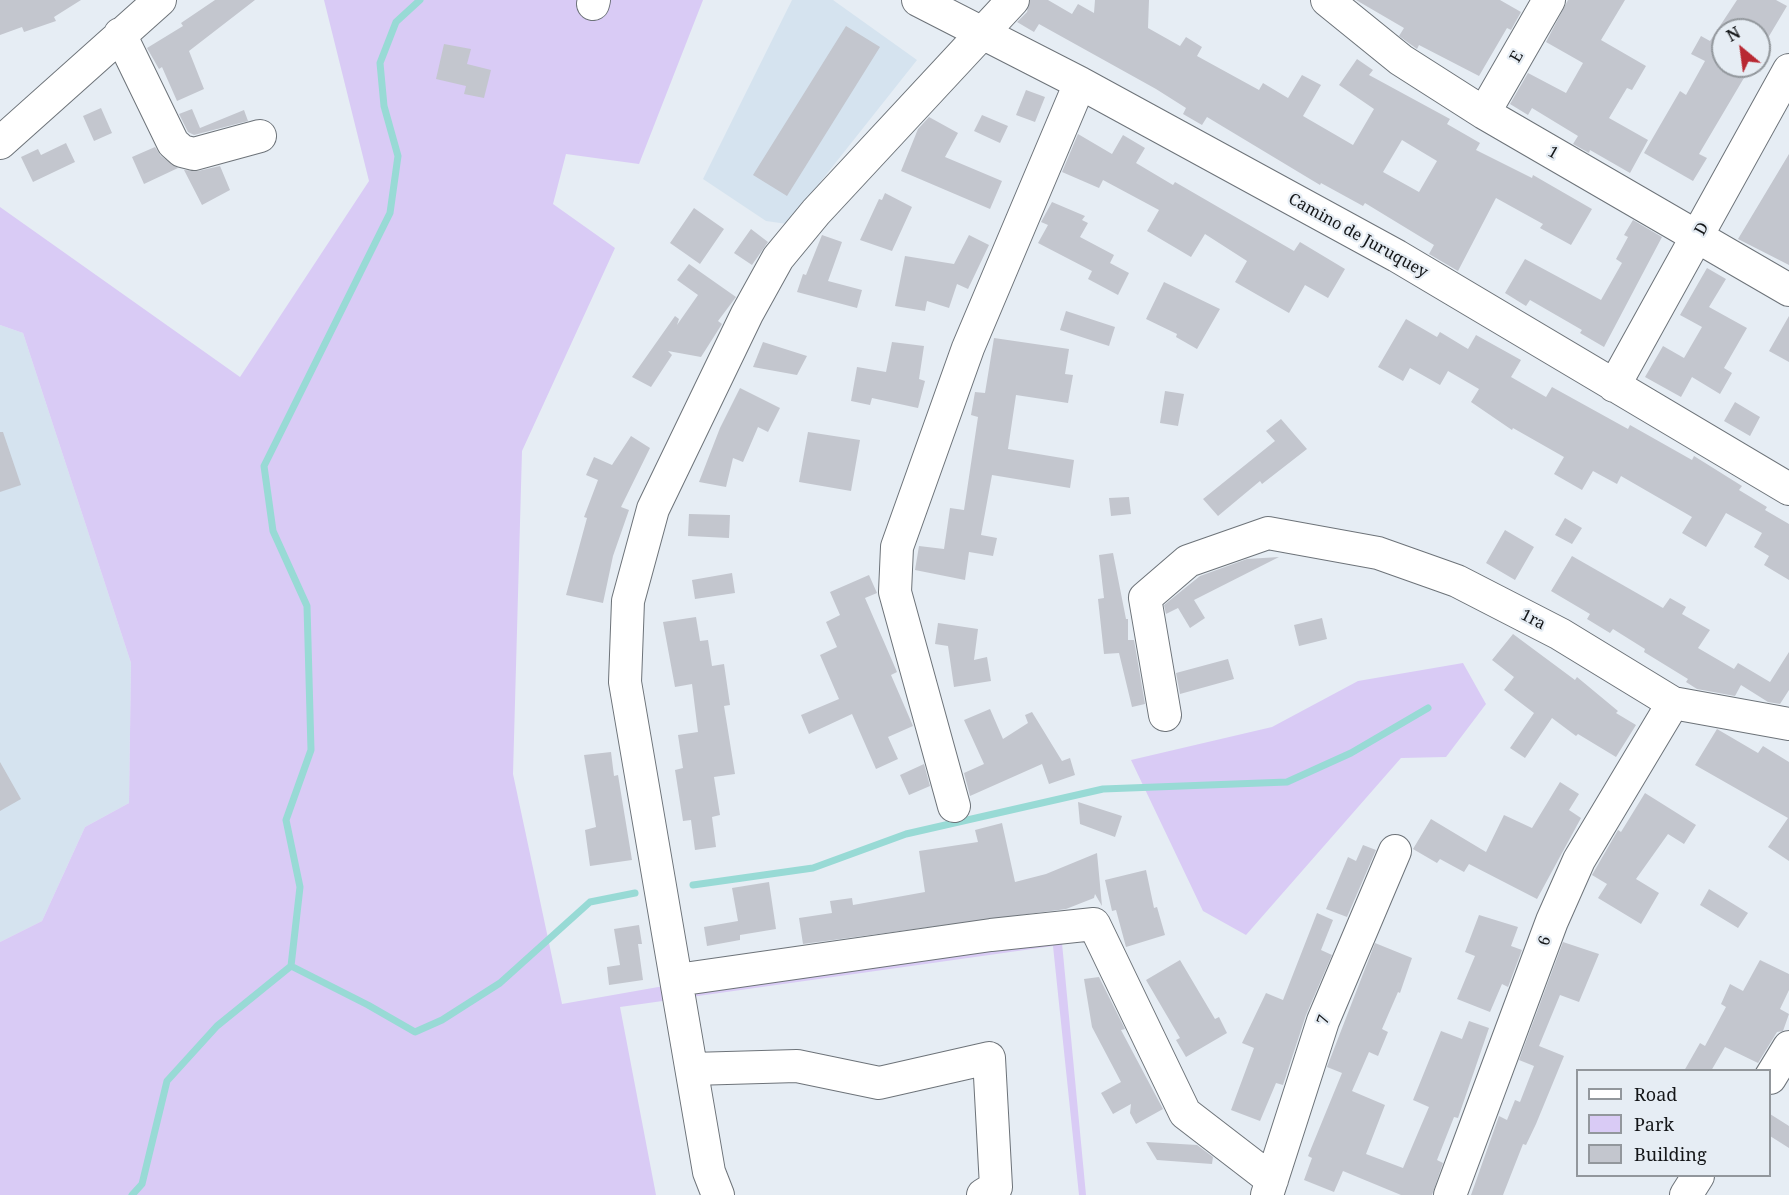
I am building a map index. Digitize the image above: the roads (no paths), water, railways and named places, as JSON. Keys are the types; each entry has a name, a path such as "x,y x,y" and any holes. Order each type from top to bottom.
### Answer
{"street":[{"path":"0,143 160,0"},
{"name":"Camino de Juruquey","path":"918,0 1080,83 1397,256 1789,489"},
{"path":"718,1195 709,1172 625,682 628,601 653,508 747,314 778,258 816,212 1013,0"},
{"name":"E","path":"1484,113 1549,0"},
{"name":"1","path":"1332,1 1401,60 1484,113 1789,290"},
{"path":"120,34 172,143 182,151 194,154 260,136"},
{"name":"D","path":"1614,386 1789,69"},
{"path":"954,806 895,592 897,548 968,348 1080,83"},
{"name":"1ra","path":"1165,715 1145,598 1188,561 1268,533 1378,553 1457,581 1560,634 1673,703 1789,724"},
{"name":"6","path":"1450,1195 1552,921 1579,860 1673,703"},
{"name":"7","path":"1269,1188 1323,1021 1395,851"},
{"path":"677,980 991,935 1094,924 1185,1113 1269,1188"},
{"path":"1771,1076 1789,1047"},
{"path":"692,1070 797,1065 879,1083 989,1058 996,1187 983,1195"},
{"path":"1686,1195 1697,1177"}],"waterway":[{"path":"132,1195 142,1184 167,1081 217,1026 291,966 300,887 286,820 311,750 307,606 273,531 264,466 390,213 398,156 384,106 380,63 396,22 420,0"},
{"path":"693,885 813,868 906,834 1103,789 1287,782 1351,753 1428,708"},
{"path":"291,966 415,1032 442,1020 500,983 590,902 635,893"}]}
